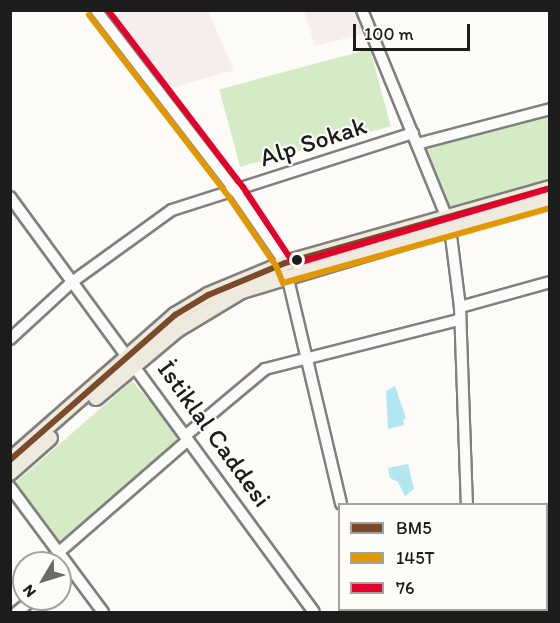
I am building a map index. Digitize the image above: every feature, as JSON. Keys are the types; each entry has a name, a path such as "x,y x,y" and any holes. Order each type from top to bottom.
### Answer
{"main road":[{"path":"449,223 549,188"},
{"path":"10,473 132,362 183,310 243,278 286,269 449,223 549,198"},
{"path":"10,460 132,362"}],"street":[{"path":"96,10 236,192 286,269 341,503"},
{"path":"362,10 449,223 460,307 458,320 467,503"},
{"name":"Alp Sokak","path":"10,339 72,282 172,210 415,138 549,109"},
{"name":"İstiklal Caddesi","path":"10,197 314,612"},
{"path":"460,307 549,282"},
{"path":"60,551 187,438 250,378 265,369 458,320"},
{"path":"10,487 57,551"},
{"path":"72,571 103,612"}],"shaded area":[{"path":"120,11 208,11 234,70 165,90 136,56 117,22"},
{"path":"304,11 359,11 366,33 315,46"}],"green space":[{"path":"370,49 391,126 240,167 219,89"},
{"path":"549,115 549,179 452,215 421,149"},
{"path":"132,381 179,434 176,443 57,543 16,482"}],"water":[{"path":"395,386 406,418 403,420 404,425 388,429 386,391"},
{"path":"408,464 414,489 405,496 398,482 390,478 388,468"}],"transit line":[{"name":"76","path":"108,10 243,187 294,264 547,189"},
{"name":"145T","path":"89,15 229,197 276,266 283,283 550,208"},
{"name":"BM5","path":"10,460 175,315 208,295 285,263 550,188"}]}
